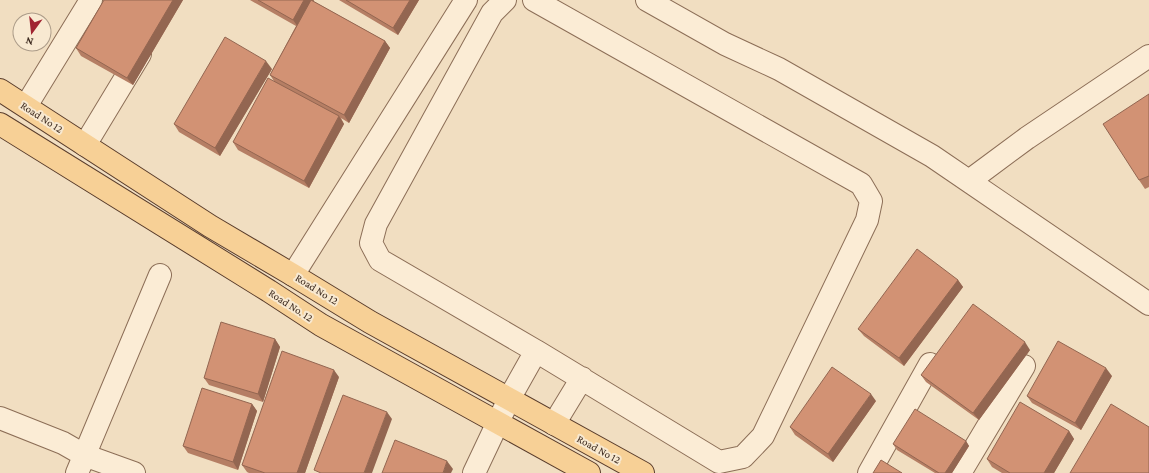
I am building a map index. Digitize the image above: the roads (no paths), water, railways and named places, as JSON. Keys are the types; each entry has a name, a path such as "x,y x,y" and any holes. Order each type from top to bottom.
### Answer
{"main road":[{"name":"Road No 12","path":"0,90 210,226 293,274 370,322 643,473"},
{"name":"Road No. 12","path":"0,124 269,291 321,325 589,473"}],"street":[{"path":"26,106 91,0"},
{"path":"293,274 466,0"},
{"path":"505,0 492,14 376,224 371,244 380,260 582,378 719,462 743,457 763,436 867,220 871,201 861,184 534,0"},
{"path":"647,0 726,44 786,73 932,156 1149,304"},
{"path":"85,145 148,40"},
{"path":"969,181 1027,138 1149,56"},
{"path":"81,464 160,274"},
{"path":"474,473 497,422 536,351"},
{"path":"869,473 930,364"},
{"path":"960,473 1024,366"},
{"path":"554,424 582,378"},
{"path":"0,418 63,443 81,464 134,473"}]}
